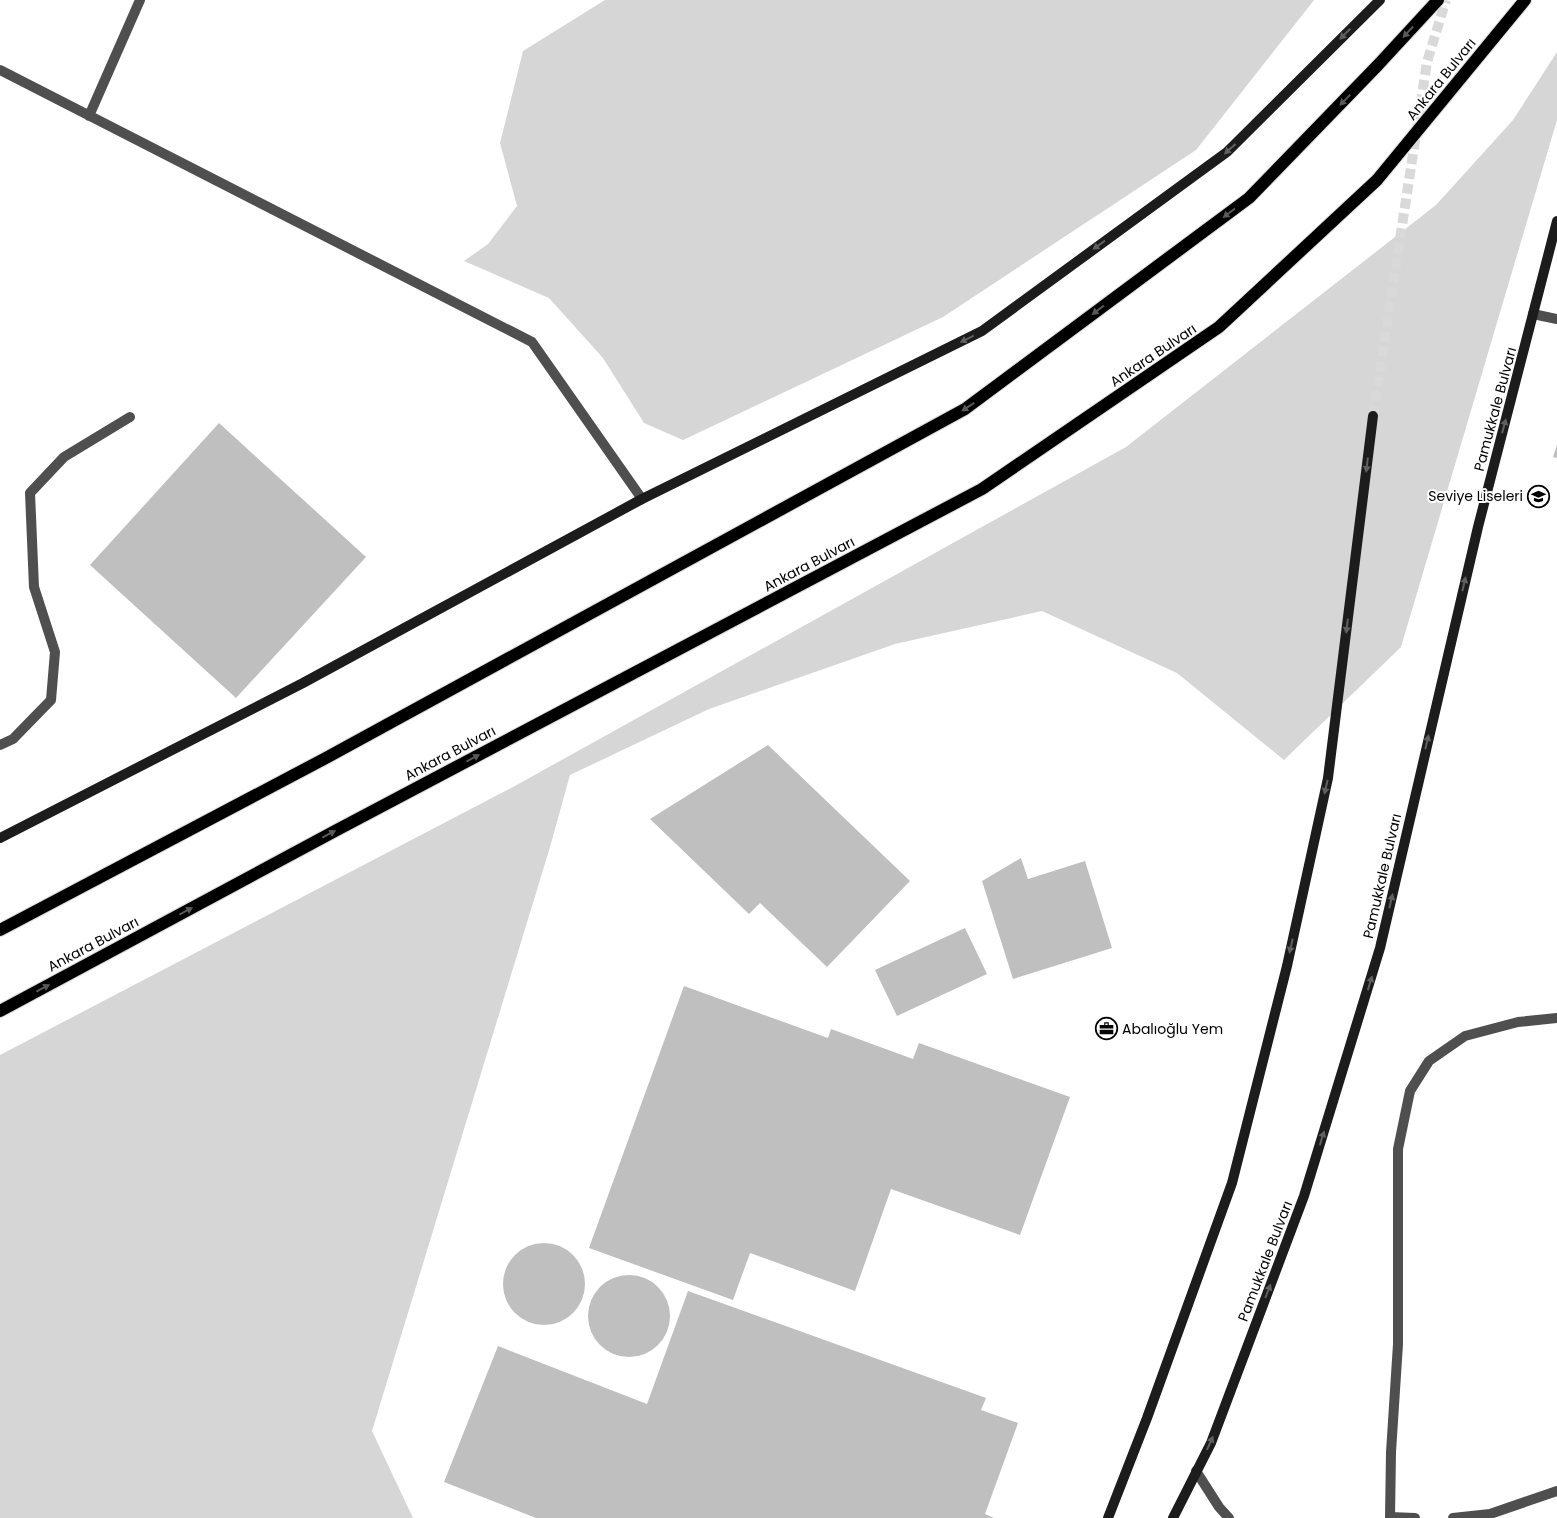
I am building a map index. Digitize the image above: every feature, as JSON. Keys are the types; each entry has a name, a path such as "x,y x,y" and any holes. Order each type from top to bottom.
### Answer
{"main road":[{"path":"0,838 303,683 642,499 982,331 1228,152 1380,0"},
{"path":"0,930 324,759 965,410 1249,198 1438,0"},
{"name":"Ankara Bulvarı","path":"0,1011 335,831 982,489 1219,328 1377,180 1525,0"},
{"name":"Pamukkale Bulvarı","path":"1173,1518 1210,1443 1304,1196 1380,948 1478,527 1557,221"},
{"path":"1108,1518 1148,1418 1232,1183 1287,966 1328,778 1373,416"}],"street":[{"path":"89,116 140,0"},
{"path":"0,70 532,342 642,499"},
{"path":"1534,314 1557,319"},
{"path":"0,745 13,739 51,700 55,652 34,587 30,493 64,457 130,417"},
{"path":"1415,1518 1390,1517 1391,1452 1398,1344 1398,1150 1410,1091 1429,1060 1465,1036 1518,1022 1557,1018"},
{"path":"1196,1471 1219,1507 1229,1518"},
{"path":"1452,1518 1490,1514 1557,1491"}],"shaded area":[{"path":"605,0 1314,0 1196,150 943,317 683,440 644,423 603,358 549,298 464,261 488,244 517,206 500,143 523,51"},
{"path":"1557,52 1557,120 1401,647 1284,760 1177,673 1042,611 895,644 709,709 570,775 550,847 372,1431 413,1518 0,1518 0,1055 513,787 1126,447 1436,205 1513,120"}],"building":[{"path":"219,423 366,557 236,698 90,565"},
{"path":"1557,445 1557,458 1553,457"},
{"path":"768,745 910,881 827,967 760,903 749,914 650,819"},
{"path":"1021,858 1028,879 1085,861 1112,948 1013,979 982,881"},
{"path":"965,928 987,974 897,1016 875,970"},
{"path":"684,986 828,1038 831,1029 913,1059 919,1043 1070,1097 1020,1235 891,1189 855,1291 750,1253 733,1300 589,1248"},
{"path":"544,1243 560,1246 573,1255 582,1268 585,1284 582,1300 573,1313 560,1322 544,1325 528,1322 515,1313 506,1300 503,1284 506,1268 515,1255 528,1246"},
{"path":"629,1275 645,1278 658,1287 667,1300 670,1316 667,1332 658,1345 645,1354 629,1357 613,1354 600,1345 591,1332 588,1316 591,1300 600,1287 613,1278"},
{"path":"688,1291 986,1398 981,1410 1018,1423 985,1514 994,1518 536,1518 444,1482 498,1346 647,1404"}],"tunnel":[{"path":"1373,416 1427,62 1446,0"}],"place":[{"name":"Seviye Liseleri","path":"1539,496"},
{"name":"Abalıoğlu Yem","path":"1106,1029"}]}
